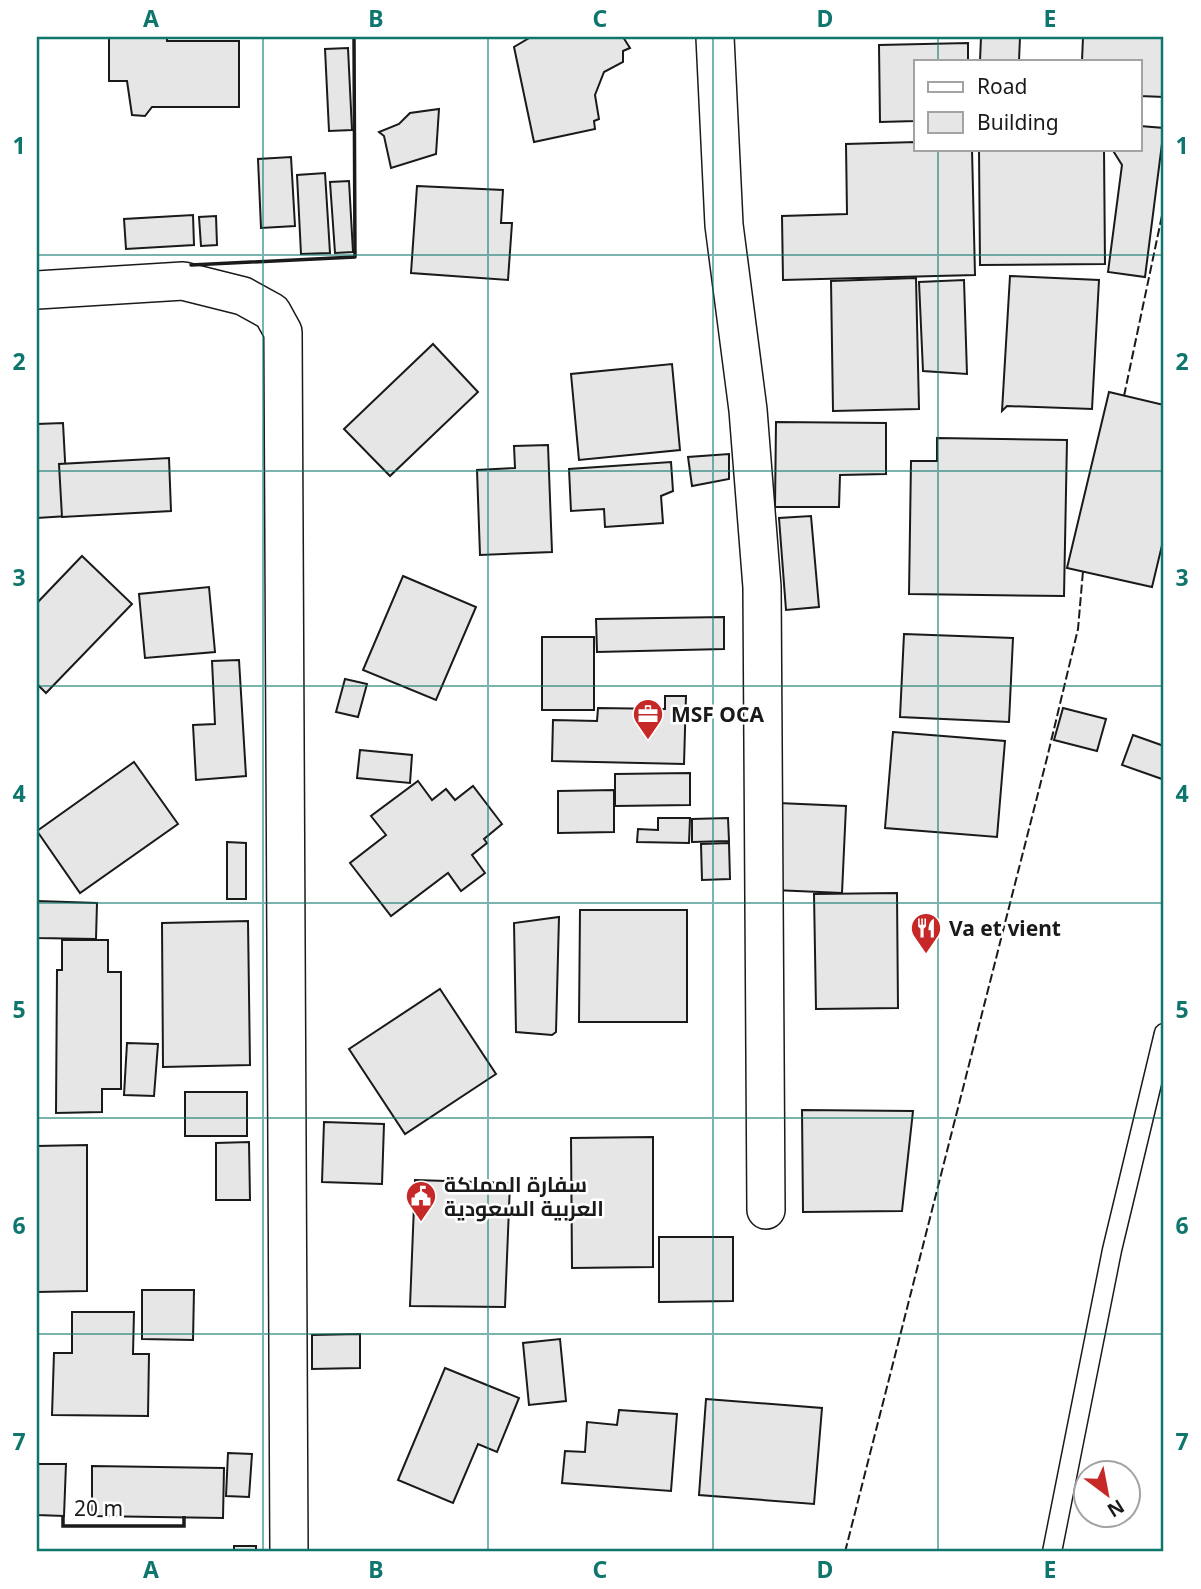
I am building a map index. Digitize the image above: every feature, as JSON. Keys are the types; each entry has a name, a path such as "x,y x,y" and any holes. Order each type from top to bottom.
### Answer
{"street":[{"path":"715,37 724,225 748,410 762,587 766,1210"},
{"path":"37,290 183,281 243,296 272,312 283,332 289,1552"}],"lane":[{"path":"1052,1552 1112,1250 1164,1033"}],"building":[{"path":"109,37 167,37 167,41 239,41 239,107 152,107 145,116 132,115 127,81 109,81"},
{"path":"531,37 623,37 630,48 623,51 623,62 604,72 595,95 599,119 594,121 595,129 534,142 514,47"},
{"path":"981,37 1020,37 1019,60 980,60"},
{"path":"1083,37 1164,37 1164,97 1142,96 1142,60 1082,60"},
{"path":"968,43 968,60 914,60 914,121 880,122 879,45"},
{"path":"348,48 352,130 329,131 325,49"},
{"path":"439,109 436,154 391,168 384,136 379,132 399,124 410,113"},
{"path":"1142,126 1164,128 1145,277 1108,272 1122,165 1113,150 1142,150"},
{"path":"914,142 914,150 972,150 975,275 783,280 782,216 847,214 846,144"},
{"path":"979,150 1104,150 1105,264 980,265"},
{"path":"291,157 295,226 261,228 258,159"},
{"path":"325,173 330,253 301,254 297,175"},
{"path":"349,181 353,252 335,253 330,182"},
{"path":"417,186 503,190 501,223 512,223 508,280 411,273"},
{"path":"193,215 194,245 126,249 124,219"},
{"path":"216,216 217,245 201,246 199,217"},
{"path":"1010,276 1099,280 1092,409 1007,406 1002,411"},
{"path":"916,278 919,409 833,411 831,281"},
{"path":"964,280 967,374 923,371 919,282"},
{"path":"433,344 478,392 390,476 344,429"},
{"path":"672,364 680,450 579,460 571,374"},
{"path":"1109,392 1164,405 1164,537 1152,587 1067,568"},
{"path":"776,422 886,423 886,474 840,475 839,507 775,507"},
{"path":"63,423 68,516 37,518 37,424"},
{"path":"937,438 1067,440 1064,596 909,594 911,461 937,461"},
{"path":"548,445 552,552 480,555 477,470 515,468 514,446"},
{"path":"729,454 729,479 692,486 688,457"},
{"path":"169,458 171,511 62,517 59,464"},
{"path":"671,462 673,491 661,496 663,523 605,527 604,509 571,511 569,469"},
{"path":"811,516 819,607 786,610 779,518"},
{"path":"82,556 132,604 46,693 37,684 37,603"},
{"path":"403,576 476,607 436,700 363,670"},
{"path":"209,587 215,652 145,658 139,594"},
{"path":"724,617 724,649 597,652 596,619"},
{"path":"904,634 1013,638 1009,722 900,717"},
{"path":"542,637 594,637 594,710 542,710"},
{"path":"239,660 246,776 196,780 193,725 215,724 212,661"},
{"path":"345,679 367,684 358,717 336,712"},
{"path":"665,696 686,696 684,764 552,761 553,720 597,721 598,708 665,709"},
{"path":"1063,708 1106,719 1097,751 1054,740"},
{"path":"893,732 1005,741 997,837 885,828"},
{"path":"1133,735 1164,746 1162,779 1122,765"},
{"path":"360,750 412,755 410,783 357,778"},
{"path":"134,762 178,824 80,893 37,831"},
{"path":"690,773 690,805 615,806 615,774"},
{"path":"418,781 432,800 446,789 455,800 473,786 502,824 484,839 487,843 472,855 485,873 461,891 448,873 391,916 350,863 386,835 371,816"},
{"path":"614,790 614,832 558,833 558,791"},
{"path":"778,803 846,806 842,893 774,890"},
{"path":"658,818 690,818 689,843 637,842 638,829 658,830"},
{"path":"728,818 729,841 692,842 692,819"},
{"path":"227,842 246,843 246,899 227,899"},
{"path":"729,843 730,879 702,880 701,844"},
{"path":"897,893 898,1008 816,1009 814,894"},
{"path":"37,901 97,903 96,939 37,938"},
{"path":"580,910 687,910 687,1022 579,1022"},
{"path":"559,917 556,1032 552,1035 516,1032 514,923"},
{"path":"248,921 250,1065 163,1067 162,923"},
{"path":"62,940 108,940 108,972 121,972 121,1089 102,1089 102,1112 56,1113 57,970 62,970"},
{"path":"440,989 496,1074 405,1134 349,1049"},
{"path":"127,1043 158,1044 154,1096 124,1095"},
{"path":"185,1092 247,1092 247,1136 185,1136"},
{"path":"802,1110 913,1111 902,1211 803,1212"},
{"path":"324,1122 384,1124 382,1184 322,1182"},
{"path":"653,1137 653,1267 572,1268 571,1138"},
{"path":"249,1142 250,1200 216,1200 216,1143"},
{"path":"87,1145 87,1291 37,1292 37,1146"},
{"path":"415,1180 510,1183 505,1307 410,1306"},
{"path":"659,1237 733,1237 733,1301 659,1302"},
{"path":"142,1290 194,1290 193,1340 142,1339"},
{"path":"72,1312 134,1312 133,1354 149,1354 148,1416 52,1415 54,1353 72,1353"},
{"path":"360,1334 360,1368 312,1369 312,1335"},
{"path":"560,1339 566,1401 529,1405 523,1343"},
{"path":"445,1368 519,1398 497,1452 478,1444 453,1503 398,1480"},
{"path":"706,1399 822,1408 814,1504 699,1495"},
{"path":"619,1410 677,1414 671,1491 562,1483 565,1451 585,1452 587,1422 617,1425"},
{"path":"228,1453 252,1454 249,1497 226,1496"},
{"path":"37,1464 66,1464 64,1516 37,1515"},
{"path":"92,1466 224,1468 223,1518 92,1516"},
{"path":"234,1546 256,1546 256,1552 234,1552"}],"fence":[{"path":"1124,396 1164,206"},
{"path":"845,1552 1047,758 1078,629 1083,571"}],"wall":[{"path":"191,265 355,257 354,37"}],"place":[{"name":"MSF OCA","path":"648,741"},
{"name":"Va et vient","path":"926,955"},
{"name":"سفارة المملكة العربية السعودية","path":"421,1223"}]}
